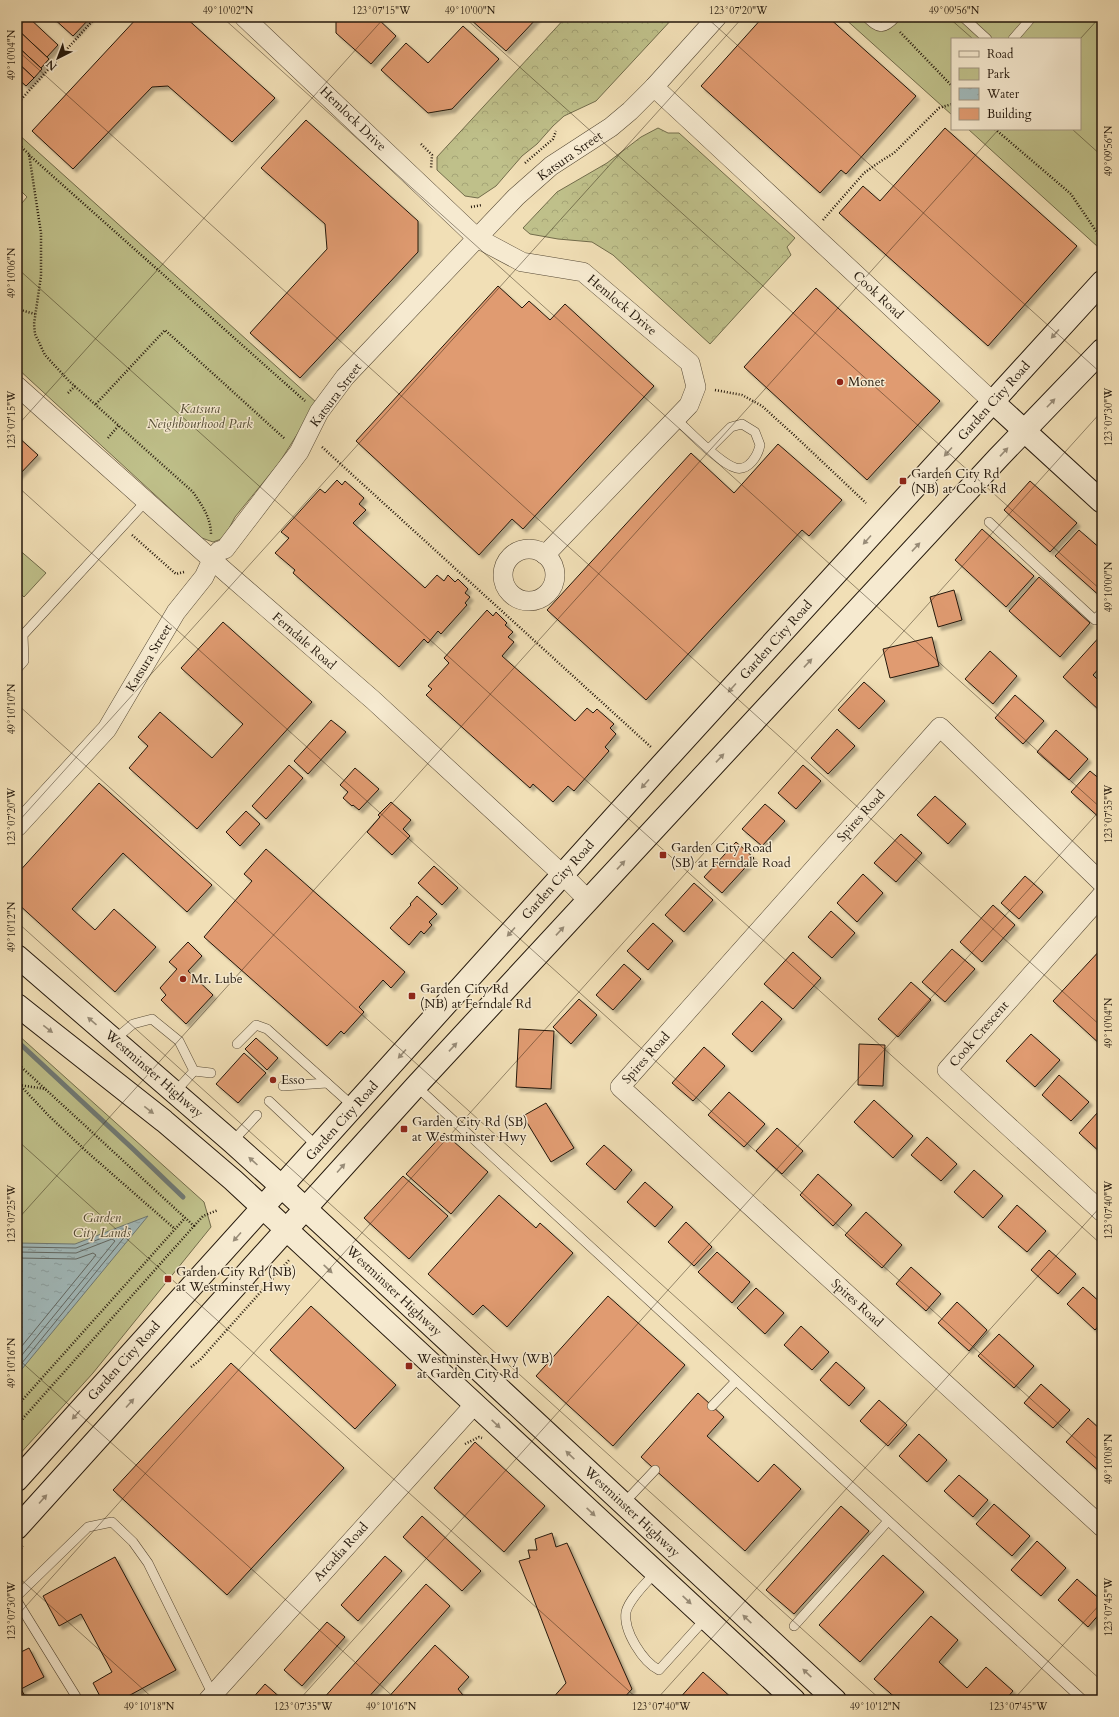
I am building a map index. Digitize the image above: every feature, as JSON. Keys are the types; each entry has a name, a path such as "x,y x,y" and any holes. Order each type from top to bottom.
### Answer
{"main road":[{"name":"Garden City Road","path":"17,1480 665,761 1102,282"},
{"path":"17,1528 416,1086 1024,431 1102,350"},
{"name":"Cook Road","path":"993,402 1102,502"},
{"name":"Westminster Highway","path":"17,956 175,1092 282,1187 835,1700"},
{"path":"17,1005 164,1121 233,1180 794,1700"}],"street":[{"name":"Hemlock Drive","path":"244,17 477,238 522,262 583,272 690,363 696,387 689,405 545,555"},
{"name":"Katsura Street","path":"17,827 107,729 176,612 204,577 212,560 219,551 225,549 299,452 319,412 345,378 516,197 551,166 611,127 630,111 654,88 717,17"},
{"name":"Cook Road","path":"654,88 993,402"},
{"name":"Ferndale Road","path":"17,386 372,700 563,875 588,900"},
{"name":"Spires Road","path":"1102,884 940,727 620,1087 1102,1527"},
{"name":"Cook Crescent","path":"1102,894 947,1070 1102,1212"},
{"name":"Arcadia Road","path":"210,1697 475,1404"}],"lane":[{"path":"866,17 876,26 888,25 896,17"},
{"path":"963,17 986,38"},
{"path":"1014,38 1032,17"},
{"path":"676,419 709,449 724,462 736,468 741,468 748,465 755,458 760,445 755,432 742,424 731,427 709,449"},
{"path":"17,669 24,662 23,635 146,501"},
{"path":"989,522 1095,620 1102,612"},
{"path":"114,1040 133,1024 152,1020 179,1041 194,1071"},
{"path":"237,1044 256,1025 267,1030 354,1107"},
{"path":"194,1071 211,1074"},
{"path":"175,1092 194,1071"},
{"path":"283,1086 327,1083"},
{"path":"416,1086 1083,1700"},
{"path":"269,1101 318,1147"},
{"path":"232,1142 257,1115"},
{"path":"712,1406 736,1381"},
{"path":"623,1504 655,1470"},
{"path":"794,1626 888,1521"},
{"path":"17,1596 88,1527 112,1522 133,1542 148,1563 210,1697"},
{"path":"656,1572 634,1598 626,1612 627,1625 638,1650 652,1667 659,1670 706,1618"},
{"path":"17,1601 77,1698"}],"path":[{"path":"17,104 96,17"},
{"path":"888,25 902,33 951,85"},
{"path":"822,220 864,173 881,160 894,154 939,108 951,104"},
{"path":"996,130 1071,194 1102,240"},
{"path":"523,164 534,153 553,139 556,131"},
{"path":"17,143 293,391 319,412"},
{"path":"421,144 432,155 431,172"},
{"path":"29,154 41,233 41,276 34,324 36,334 45,355 75,386 193,492 206,512 211,525 211,538"},
{"path":"464,203 470,207 482,205 488,201"},
{"path":"17,309 36,314"},
{"path":"96,404 166,330 299,452"},
{"path":"68,393 75,386"},
{"path":"715,390 742,394 762,406 866,504"},
{"path":"108,438 119,425"},
{"path":"308,433 654,749 665,761"},
{"path":"123,526 176,574 185,572 187,568"},
{"path":"17,1063 194,1226"},
{"path":"18,1084 46,1090"},
{"path":"18,1084 86,1151 175,1229"},
{"path":"17,1425 203,1216 218,1210"},
{"path":"17,1406 185,1218"},
{"path":"186,1372 200,1360 288,1264"},
{"path":"460,1449 465,1444 479,1437 486,1439"}],"green space":[{"path":"566,17 674,17 596,101 564,116 537,144 522,156 496,186 478,198 465,196 437,170 437,157"},
{"path":"843,17 1102,17 1102,243 1098,247 969,130 1081,130 1081,38 951,38 951,114"},
{"path":"658,128 668,133 679,133 795,238 787,247 791,255 710,344 613,255 592,242 558,239 530,234 523,228 557,192 607,163 641,137"},
{"name":"Katsura Neighbourhood Park","path":"17,133 317,403 279,463 235,517 224,538 213,542 202,538 17,368 17,209 27,197 17,187"},
{"path":"17,548 46,573 24,597 17,590"},
{"name":"Garden City Lands","path":"17,1034 204,1202 211,1227 93,1373 17,1457"}],"water":[{"path":"148,1216 17,1375 17,1243 75,1244"}],"building":[{"path":"22,17 28,17 58,45 47,57 17,29 17,23"},
{"path":"52,17 91,17 73,36"},
{"path":"138,17 185,17 275,98 232,142 168,86 152,87 73,169 32,131"},
{"path":"336,17 376,17 396,36 371,64 336,33"},
{"path":"472,17 538,17 506,51 470,19"},
{"path":"763,17 828,17 916,96 846,174 841,170 820,193 701,86"},
{"path":"463,26 499,59 452,109 428,113 381,70 406,43 428,63"},
{"path":"17,29 49,59 41,68 17,46"},
{"path":"17,46 42,69 34,78 17,62"},
{"path":"17,62 34,78 26,86 17,78"},
{"path":"306,120 418,221 418,252 300,378 250,333 327,249 325,224 261,168"},
{"path":"945,128 1077,246 988,346 839,213 863,186 880,201"},
{"path":"498,286 522,308 529,301 550,320 565,304 654,386 523,529 512,519 479,555 356,441"},
{"name":"Monet","path":"816,288 940,401 867,480 744,367"},
{"path":"17,436 38,455 17,477"},
{"path":"778,444 842,500 809,536 802,530 646,700 547,610 691,453 734,493"},
{"path":"337,480 342,485 345,481 364,498 359,504 366,510 353,523 425,588 437,575 444,581 448,575 455,582 458,579 468,589 465,593 470,597 465,603 467,605 441,634 438,631 428,643 424,639 399,667 293,573 295,570 275,553 289,538 281,532 320,489 325,493"},
{"path":"1030,481 1077,523 1050,552 1004,510"},
{"path":"982,529 1034,576 1006,607 955,560"},
{"path":"1079,530 1102,550 1102,598 1055,556"},
{"path":"1039,577 1090,623 1060,657 1009,611"},
{"path":"954,590 962,620 938,627 930,597"},
{"path":"487,610 493,616 496,612 507,623 505,625 513,632 508,637 514,642 502,656 575,721 587,708 593,713 597,709 614,724 610,728 616,734 605,747 609,751 574,791 568,786 553,802 533,784 530,788 426,695 432,689 428,686 449,663 444,658"},
{"path":"223,622 312,702 197,829 129,768 148,746 138,737 160,712 212,758 243,724 181,668"},
{"path":"1102,634 1102,665 1093,675 1099,681 1102,677 1102,709 1100,711 1063,677"},
{"path":"932,637 939,666 890,678 883,649"},
{"path":"990,651 1017,676 993,704 965,679"},
{"path":"864,682 885,701 859,729 838,710"},
{"path":"1015,695 1044,721 1023,744 995,718"},
{"path":"331,720 346,732 308,774 294,761"},
{"path":"837,729 855,746 828,774 811,758"},
{"path":"1056,730 1088,759 1069,780 1037,752"},
{"path":"289,765 303,778 266,819 252,806"},
{"path":"803,765 821,781 796,809 778,793"},
{"path":"355,768 379,789 359,810 343,798 348,792 340,785"},
{"path":"1090,771 1102,781 1102,820 1071,792"},
{"path":"99,783 212,885 187,912 123,853 72,909 95,930 114,909 156,947 115,992 17,903 17,874"},
{"path":"935,796 966,824 948,844 917,815"},
{"path":"391,802 411,820 403,829 410,836 392,855 367,832 380,817 378,815"},
{"path":"765,804 785,821 762,846 742,829"},
{"path":"246,811 260,824 240,846 226,832"},
{"path":"901,834 922,853 896,882 874,863"},
{"path":"736,842 754,858 722,893 704,877"},
{"path":"266,849 405,972 391,988 383,980 359,1007 364,1012 344,1034 341,1031 327,1046 204,937 252,881 244,874"},
{"path":"434,866 458,888 442,905 418,883"},
{"path":"863,874 883,893 857,922 837,903"},
{"path":"1025,876 1043,892 1019,919 1001,903"},
{"path":"694,883 713,900 684,932 665,915"},
{"path":"417,896 437,914 429,922 432,925 424,934 421,931 409,945 390,928 411,905 410,904"},
{"path":"993,905 1015,925 982,962 960,942"},
{"path":"831,911 855,933 832,958 808,937"},
{"path":"653,923 673,941 648,970 627,951"},
{"name":"Mr. Lube","path":"188,942 202,956 188,971 213,995 186,1024 161,1000 166,995 160,988 177,969 169,962"},
{"path":"1102,948 1102,1046 1053,1001"},
{"path":"952,949 975,969 945,1002 922,982"},
{"path":"793,952 821,978 793,1009 764,984"},
{"path":"624,964 641,979 613,1010 596,995"},
{"path":"911,982 931,1000 898,1037 878,1019"},
{"path":"579,999 597,1015 571,1044 553,1027"},
{"path":"762,1001 782,1019 752,1052 732,1034"},
{"path":"519,1029 554,1031 551,1089 516,1087"},
{"path":"1031,1034 1060,1060 1035,1087 1006,1061"},
{"path":"256,1038 278,1058 267,1070 245,1049"},
{"path":"859,1044 885,1045 883,1086 858,1085"},
{"path":"704,1047 725,1066 693,1101 672,1083"},
{"path":"244,1053 266,1073 238,1103 216,1084"},
{"path":"1059,1075 1089,1102 1071,1121 1042,1095"},
{"path":"729,1092 765,1124 744,1147 708,1115"},
{"path":"874,1100 913,1136 893,1158 854,1122"},
{"path":"546,1103 574,1148 551,1162 523,1116"},
{"path":"1098,1112 1102,1116 1102,1154 1079,1133"},
{"path":"777,1128 803,1151 782,1174 756,1151"},
{"path":"444,1133 488,1172 451,1214 406,1174"},
{"path":"927,1137 957,1164 941,1181 911,1155"},
{"path":"604,1145 632,1170 615,1190 586,1164"},
{"path":"974,1170 1003,1196 983,1218 954,1192"},
{"path":"818,1174 852,1205 833,1226 800,1195"},
{"path":"403,1176 448,1216 409,1259 364,1218"},
{"path":"645,1182 673,1207 655,1227 627,1202"},
{"path":"499,1195 536,1228 540,1223 573,1253 507,1327 483,1305 473,1315 428,1274"},
{"path":"1017,1205 1046,1231 1027,1252 998,1227"},
{"path":"866,1212 902,1245 882,1268 845,1235"},
{"path":"686,1222 712,1247 694,1266 668,1242"},
{"path":"1049,1250 1076,1274 1058,1294 1031,1270"},
{"path":"717,1252 750,1282 732,1303 698,1272"},
{"path":"911,1267 941,1294 926,1311 896,1284"},
{"path":"1083,1287 1102,1304 1102,1322 1095,1330 1067,1304"},
{"path":"756,1288 784,1313 765,1334 737,1308"},
{"path":"608,1296 685,1365 613,1446 536,1376"},
{"path":"957,1302 987,1330 969,1351 938,1323"},
{"path":"311,1306 396,1385 355,1429 270,1350"},
{"path":"801,1326 829,1352 812,1370 784,1345"},
{"path":"999,1334 1034,1366 1014,1388 978,1356"},
{"path":"836,1362 865,1388 849,1406 820,1380"},
{"path":"231,1363 344,1468 227,1595 113,1490"},
{"path":"1041,1384 1070,1410 1053,1428 1024,1403"},
{"path":"698,1393 724,1417 707,1436 758,1482 774,1464 801,1489 745,1551 641,1457"},
{"path":"879,1400 907,1425 888,1446 860,1421"},
{"path":"1088,1418 1102,1431 1102,1474 1066,1442"},
{"path":"919,1434 947,1460 927,1482 899,1456"},
{"path":"475,1442 545,1506 504,1552 434,1488"},
{"path":"959,1475 988,1500 973,1517 944,1491"},
{"path":"994,1504 1030,1536 1012,1556 976,1524"},
{"path":"841,1506 869,1531 794,1614 766,1590"},
{"path":"422,1516 481,1571 462,1591 403,1537"},
{"path":"552,1533 556,1547 567,1543 632,1689 622,1700 551,1700 566,1683 519,1561 530,1558 528,1550 537,1550 535,1539"},
{"path":"1037,1541 1066,1568 1041,1596 1011,1570"},
{"path":"883,1555 924,1592 860,1662 819,1625"},
{"path":"385,1556 402,1571 358,1621 341,1605"},
{"path":"115,1557 176,1670 121,1700 102,1700 93,1683 112,1672 81,1614 59,1626 43,1596"},
{"path":"1077,1579 1102,1601 1102,1611 1088,1627 1058,1600"},
{"path":"426,1584 450,1606 366,1700 322,1700"},
{"path":"931,1616 958,1640 939,1662 967,1688 986,1667 1013,1691 1005,1700 898,1700 874,1679"},
{"path":"327,1622 345,1637 302,1686 284,1670"},
{"path":"435,1645 469,1677 458,1689 467,1700 386,1700"},
{"path":"29,1648 44,1677 21,1689 27,1700 17,1700 17,1654"},
{"path":"703,1672 734,1700 678,1700"},
{"path":"265,1684 283,1700 251,1700"}],"waterway":[{"path":"17,1041 183,1197"}],"place":[{"name":"Monet","path":"840,382"},
{"name":"Garden City Rd (NB) at Cook Rd","path":"903,481"},
{"name":"Garden City Road (SB) at Ferndale Road","path":"663,855"},
{"name":"Mr. Lube","path":"183,979"},
{"name":"Garden City Rd (NB) at Ferndale Rd","path":"412,996"},
{"name":"Esso","path":"273,1080"},
{"name":"Garden City Rd (SB) at Westminster Hwy","path":"404,1129"},
{"name":"Garden City Rd (NB) at Westminster Hwy","path":"168,1279"},
{"name":"Westminster Hwy (WB) at Garden City Rd","path":"409,1366"}]}
